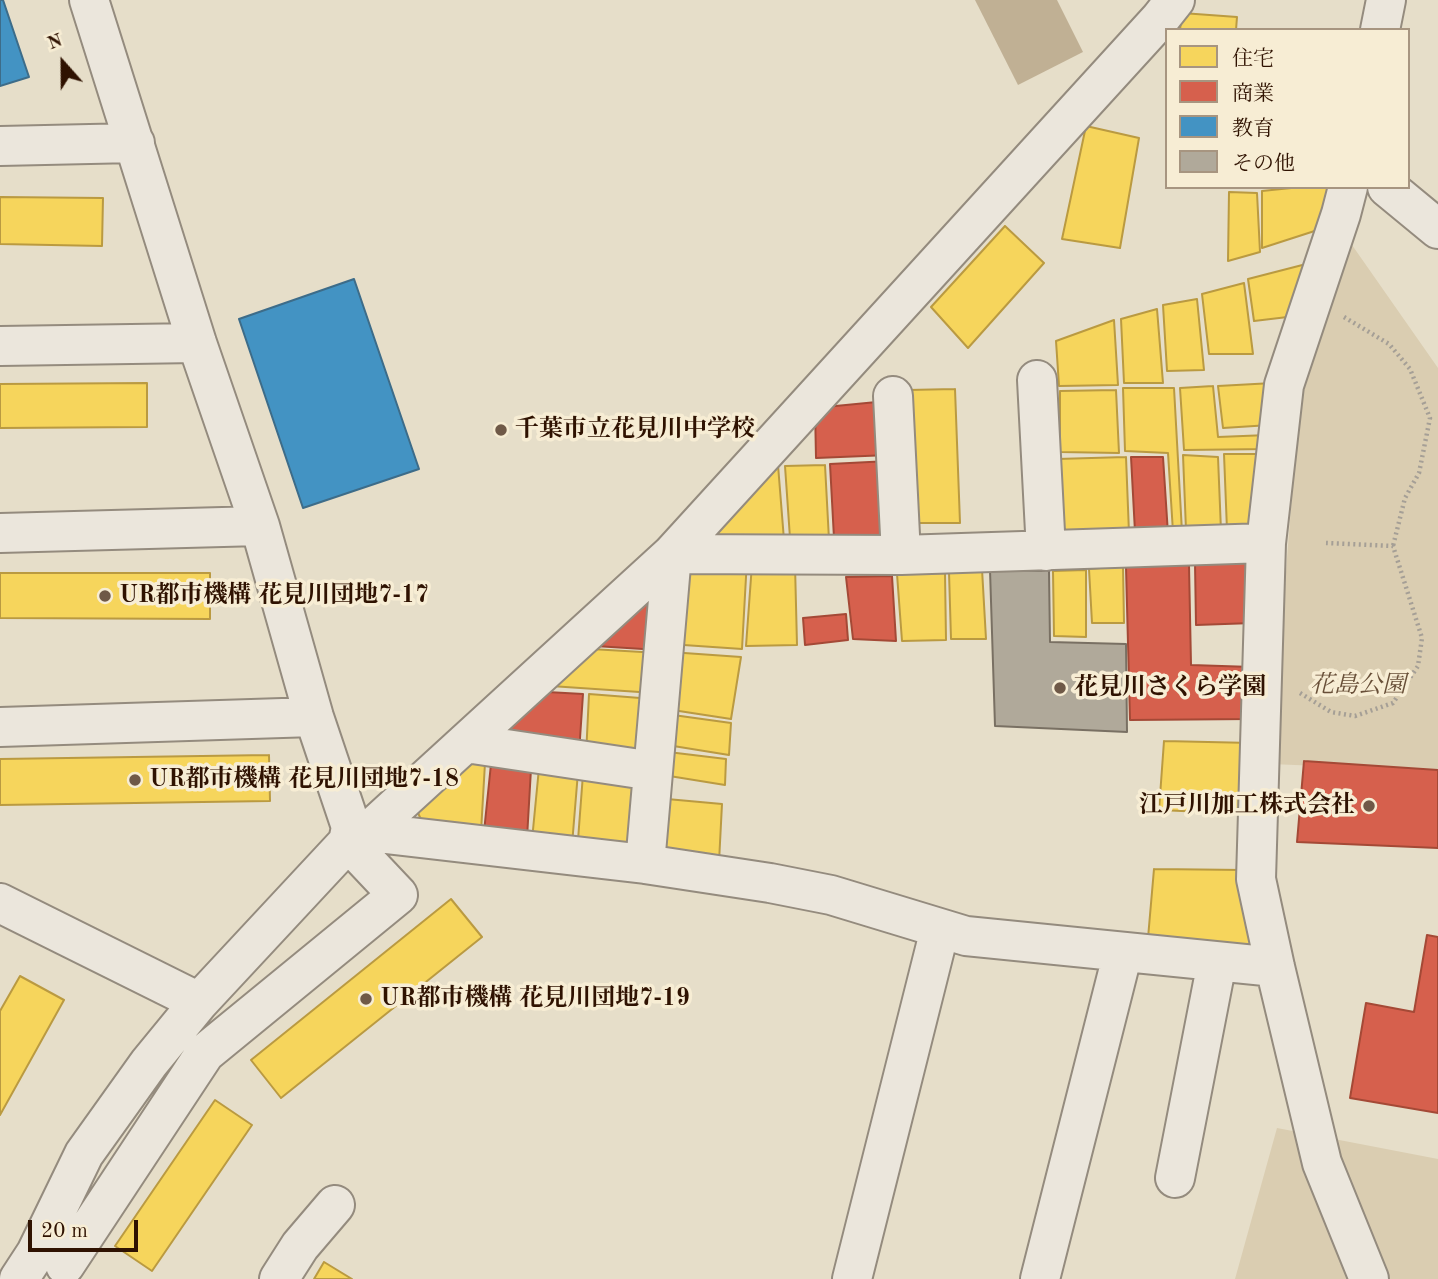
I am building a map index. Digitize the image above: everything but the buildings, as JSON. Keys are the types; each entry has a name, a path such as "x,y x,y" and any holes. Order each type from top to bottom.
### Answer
{"street":[{"path":"48,1269 205,1053 398,895 351,827 314,717 260,526 197,343 89,0"},
{"path":"48,1269 84,1154 149,1063 199,1002 358,837 466,743 672,554 1175,0"},
{"path":"1380,28 1386,0"},
{"path":"0,146 135,143"},
{"path":"1347,189 1284,386 1266,543 1256,879 1322,1163 1369,1279"},
{"path":"1389,189 1438,229"},
{"path":"0,346 197,343"},
{"path":"1037,380 1046,551"},
{"path":"893,396 901,555"},
{"path":"0,533 260,526"},
{"path":"672,554 901,555 1266,543"},
{"path":"645,863 672,554"},
{"path":"0,727 314,717"},
{"path":"466,743 653,771"},
{"path":"358,837 645,863 831,895 966,936 1275,967"},
{"path":"0,903 199,1002"},
{"path":"852,1279 940,929"},
{"path":"1040,1279 1123,952"},
{"path":"1175,1178 1217,962"},
{"path":"279,1279 300,1246 335,1205"}],"path":[{"path":"1262,666 1331,712 1355,716 1392,703 1418,666 1422,638 1393,546 1405,498 1419,473 1430,418 1410,369 1390,344 1313,299"},
{"path":"1326,543 1393,546"}],"green space":[{"name":"花島公園","path":"1352,245 1438,368 1438,771 1271,764 1299,405"},
{"path":"1277,1128 1438,1159 1438,1279 1235,1279"}],"shaded area":[{"path":"975,0 1057,0 1083,52 1018,85"}],"place":[{"name":"千葉市立花見川中学校","path":"501,430"},
{"name":"UR都市機構 花見川団地7-17","path":"105,596"},
{"name":"花見川さくら学園","path":"1060,688"},
{"name":"UR都市機構 花見川団地7-18","path":"135,780"},
{"name":"江戸川加工株式会社","path":"1369,806"},
{"name":"UR都市機構 花見川団地7-19","path":"366,999"}]}
